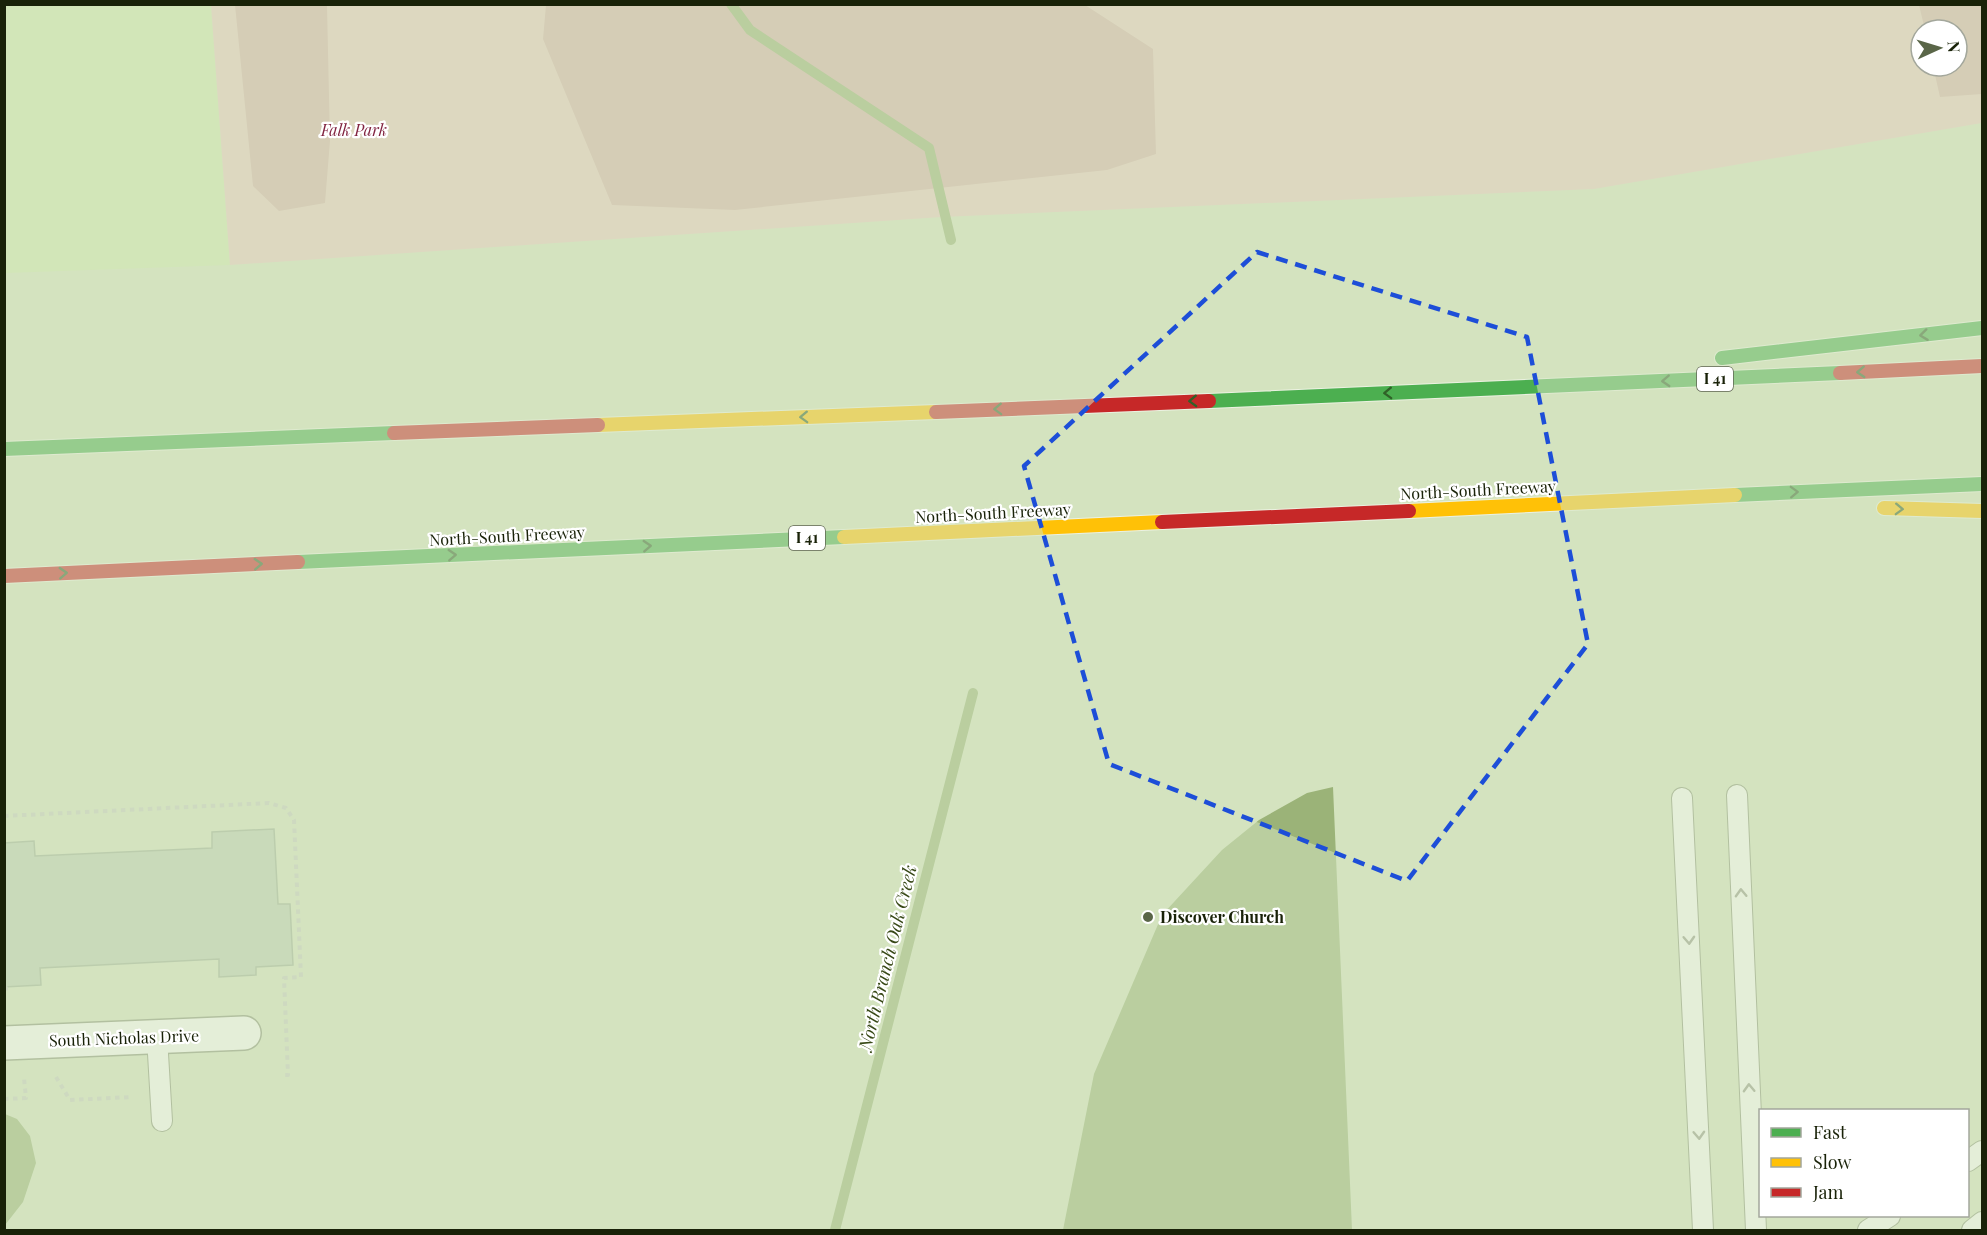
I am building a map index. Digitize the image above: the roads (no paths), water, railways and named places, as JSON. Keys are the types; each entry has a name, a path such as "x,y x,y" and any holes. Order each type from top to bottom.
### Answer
{"highway":[{"path":"1709,360 1983,328"},
{"name":"I 41","path":"4,449 1447,391 1983,366"},
{"path":"1447,391 1637,368"},
{"name":"North-South Freeway","path":"4,576 1983,484"},
{"path":"1609,500 1796,506"},
{"path":"1866,508 1983,511"}],"street":[{"name":"South Nicholas Drive","path":"4,1043 244,1033"}],"lane":[{"path":"1737,795 1756,1230"},
{"path":"1682,798 1703,1230"},
{"path":"157,1036 162,1121"},
{"path":"1969,1160 1983,1151"},
{"path":"1868,1230 1887,1217"},
{"path":"1972,1230 1983,1222"}],"waterway":[{"name":"North Branch Oak Creek","path":"731,4 750,30 929,148 951,240"},
{"name":"North Branch Oak Creek","path":"835,1230 973,693"}],"place":[{"name":"Discover Church","path":"1148,917"}],"park label":[{"name":"Falk Park","path":"354,130"}]}
